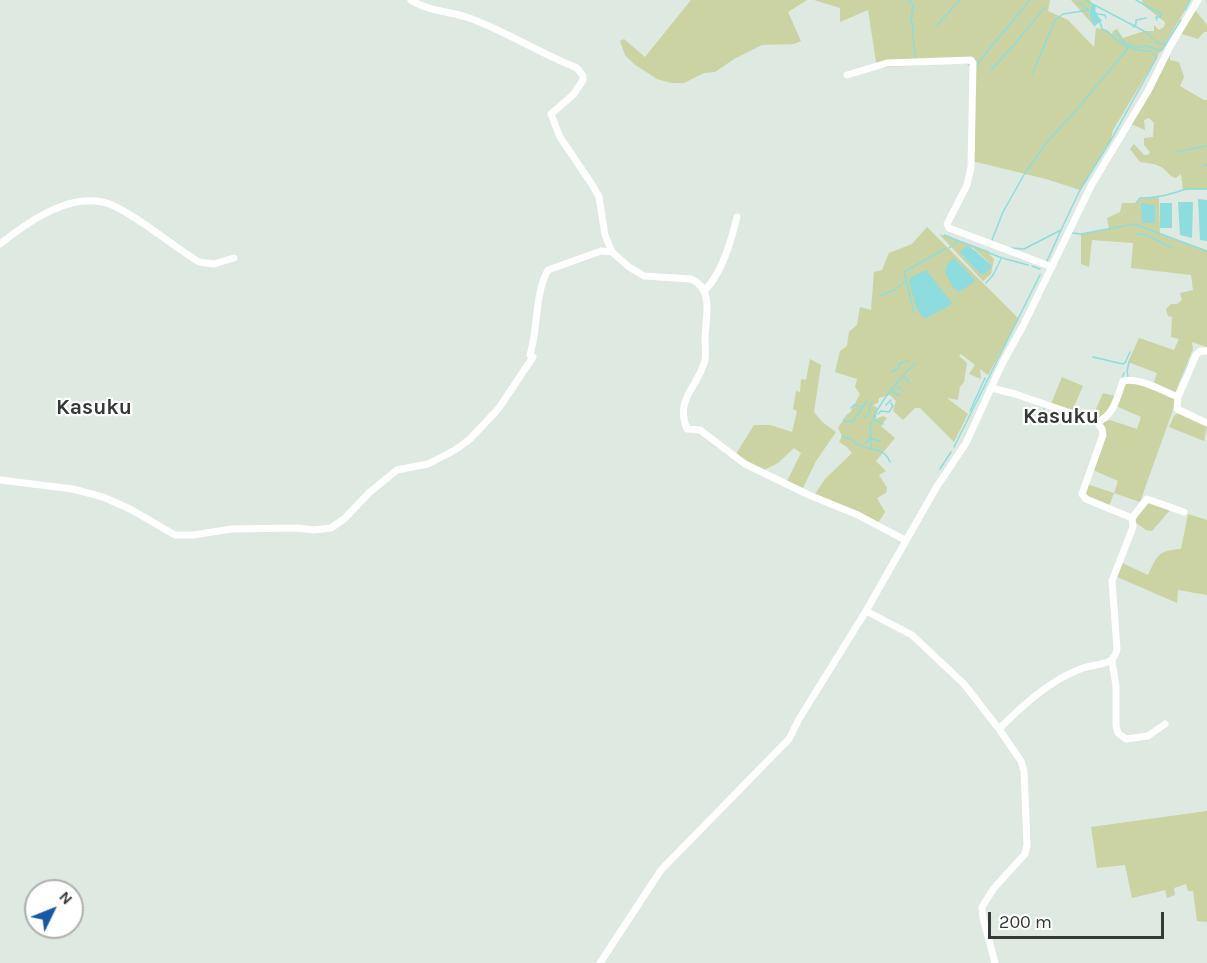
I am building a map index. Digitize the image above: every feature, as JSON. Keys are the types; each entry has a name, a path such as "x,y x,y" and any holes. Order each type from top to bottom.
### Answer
{"street":[{"path":"411,0 427,8 470,18 508,34 581,72 584,80 579,88 551,114 560,137 598,197 605,235 612,252 644,276 691,279 697,282 704,291 708,312 705,360 683,404 683,420 687,429 700,430 745,464 809,495 858,515 905,540"},
{"path":"600,963 661,870 789,739 866,611 905,540 966,442 1002,364 1092,184 1148,91 1172,43 1198,0"},
{"path":"847,75 887,63 971,60 973,63 971,167 967,185 947,224 949,228 1052,267"},
{"path":"0,244 46,213 67,205 93,201 112,205 199,262 214,264 234,258"},
{"path":"704,291 715,279 732,238 736,217"},
{"path":"601,251 605,235"},
{"path":"0,480 73,489 103,497 130,509 175,535 193,535 232,529 314,530 331,528 344,519 370,492 397,470 428,464 470,439 499,408 533,357 530,355 543,279 548,270 601,251 612,252"},
{"path":"1207,351 1200,351 1196,355 1178,397 1177,409 1207,423"},
{"path":"1097,422 1110,414 1123,381 1137,381 1178,397"},
{"path":"992,388 1097,422 1103,435 1083,494 1086,499 1132,518"},
{"path":"999,729 1029,700 1055,683 1085,667 1112,661 1117,649 1112,581 1133,527 1132,518 1147,499 1184,512"},
{"path":"866,611 912,635 964,684 1021,761 1024,771 1027,835 1025,854 994,888 982,907 995,963"},
{"path":"1112,661 1116,686 1118,733 1126,739 1142,738 1157,732 1165,724"}],"green space":[{"path":"691,0 807,0 788,12 801,41 794,44 762,45 734,59 715,72 704,73 684,83 671,83 657,79 625,55 620,41 624,39 645,57"},
{"path":"814,0 1050,0 1048,11 1068,20 1094,47 1096,28 1107,30 1112,34 1117,29 1123,38 1144,31 1154,31 1154,25 1159,30 1164,27 1165,22 1143,5 1142,0 1191,0 1080,190 1046,179 968,160 971,68 965,62 877,68 868,10 840,22 840,8"},
{"path":"1071,0 1090,0 1092,4 1089,13 1096,28"},
{"path":"1192,6 1207,25 1207,32 1204,32 1198,39 1179,33"},
{"path":"1170,50 1170,60 1179,62 1184,77 1180,86 1207,100 1207,189 1183,190 1181,174 1176,178 1159,166 1140,162 1130,149 1134,144 1144,155 1150,152 1144,145 1144,138 1153,137 1154,123 1149,118 1144,120 1145,130 1126,122"},
{"path":"1159,197 1160,234 1207,251 1207,347 1192,342 1193,349 1175,393 1153,385 1157,373 1128,362 1139,338 1174,350 1179,339 1171,337 1172,317 1168,316 1166,309 1171,304 1177,304 1182,300 1180,293 1193,290 1191,275 1131,268 1133,243 1092,240 1089,267 1081,264 1081,234 1109,229 1107,218 1120,212 1122,203 1136,203 1140,198"},
{"path":"927,227 1019,319 988,375 980,369 981,379 969,374 975,365 961,354 959,356 967,363 964,382 960,387 958,400 947,398 968,414 954,442 920,408 915,408 903,420 893,411 896,401 890,395 879,398 878,403 873,405 877,408 876,419 883,416 887,418 881,426 895,438 876,461 886,471 879,475 887,488 886,493 877,498 885,512 878,523 815,494 825,479 852,453 839,442 842,436 838,428 850,413 860,394 855,387 857,379 835,372 840,351 847,346 849,332 857,325 860,307 871,310 874,272 882,270 889,253 912,244"},
{"path":"939,234 989,251 994,259 991,274 983,281","holes":["972,247 991,264 979,273 961,254"]},
{"path":"810,359 821,365 814,412 822,422 836,432 816,461 802,490 786,483 801,453 794,448 778,463 764,470 736,454 754,425 770,425 792,432 797,411 793,409 796,391 800,392 801,379 806,380"},
{"path":"1062,377 1083,386 1072,411 1051,404"},
{"path":"1137,384 1174,397 1174,407 1140,502 1114,493 1118,481 1093,470 1105,436 1106,429 1101,423 1110,420 1137,429 1141,417 1116,406 1124,385"},
{"path":"1103,393 1115,396 1109,413 1098,420 1092,418"},
{"path":"1178,413 1207,426 1204,441 1169,427"},
{"path":"1087,484 1114,493 1109,506 1088,498 1084,493"},
{"path":"1148,501 1171,509 1152,531 1146,530 1135,522 1135,518"},
{"path":"1188,514 1207,520 1207,595 1178,590 1177,603 1115,576 1120,562 1148,575 1159,555 1181,549"},
{"path":"1207,811 1207,922 1197,921 1193,891 1188,891 1186,884 1174,888 1175,895 1167,898 1165,890 1132,898 1125,865 1097,868 1091,827"}],"water":[{"path":"1092,4 1096,6 1095,12 1102,21 1094,26 1089,13"},
{"path":"1198,199 1207,200 1207,241 1200,240"},
{"path":"1178,202 1193,202 1192,238 1180,235"},
{"path":"1143,203 1155,205 1155,223 1142,223 1141,205"},
{"path":"1160,203 1172,203 1172,228 1160,228"},
{"path":"966,246 991,264 991,268 983,275 961,254 960,252"},
{"path":"954,258 975,280 959,292 953,287 945,272 948,263"},
{"path":"926,270 952,303 924,319 916,307 909,281 910,278"}],"waterway":[{"path":"909,0 913,5 911,23 913,23 916,59"},
{"path":"937,25 960,0"},
{"path":"976,65 1030,0"},
{"path":"1085,0 1144,31 1158,43 1165,45"},
{"path":"1136,0 1162,14 1156,17 1157,20"},
{"path":"1185,10 1190,0"},
{"path":"1078,2 1089,10"},
{"path":"991,70 1045,7"},
{"path":"1032,74 1055,20 1063,14 1089,10"},
{"path":"1094,11 1105,15 1106,18"},
{"path":"1133,27 1136,20 1146,18"},
{"path":"1117,33 1124,43 1136,47 1147,46 1161,51 1181,20"},
{"path":"1012,248 1024,249 1061,230 1080,190 1157,57 1150,51 1138,50 1121,43 1102,29 1100,22"},
{"path":"992,240 1003,212 1025,173 1047,142 1128,47"},
{"path":"1175,152 1207,146"},
{"path":"1136,203 1140,198 1162,196 1186,189 1207,189"},
{"path":"1072,233 1081,234 1134,224 1207,251"},
{"path":"1047,261 1061,230"},
{"path":"1137,234 1147,235 1172,248"},
{"path":"944,235 1002,258 1028,265"},
{"path":"949,248 958,241"},
{"path":"914,313 904,272 946,248"},
{"path":"986,283 1001,259"},
{"path":"1032,266 1040,269"},
{"path":"954,447 1040,275"},
{"path":"880,296 896,289 905,281"},
{"path":"1093,357 1123,364 1130,352"},
{"path":"891,372 898,369 900,363 908,361"},
{"path":"1128,377 1129,362"},
{"path":"871,448 870,429 876,412 902,376 916,363"},
{"path":"1182,380 1189,363"},
{"path":"1122,379 1124,373"},
{"path":"904,377 910,383"},
{"path":"970,411 985,378"},
{"path":"897,386 903,391"},
{"path":"891,391 900,396"},
{"path":"886,405 891,400"},
{"path":"846,422 853,421 867,401"},
{"path":"864,418 869,413 871,403"},
{"path":"878,414 881,411 889,412 893,406 891,403"},
{"path":"851,408 854,405 863,407"},
{"path":"1043,418 1044,408"},
{"path":"873,419 883,424"},
{"path":"842,436 860,446 882,452 890,462"},
{"path":"866,443 871,437"},
{"path":"872,439 880,441"},
{"path":"940,469 951,452"}],"district":[{"name":"Kasuku","path":"94,408"},
{"name":"Kasuku","path":"1061,417"}]}
